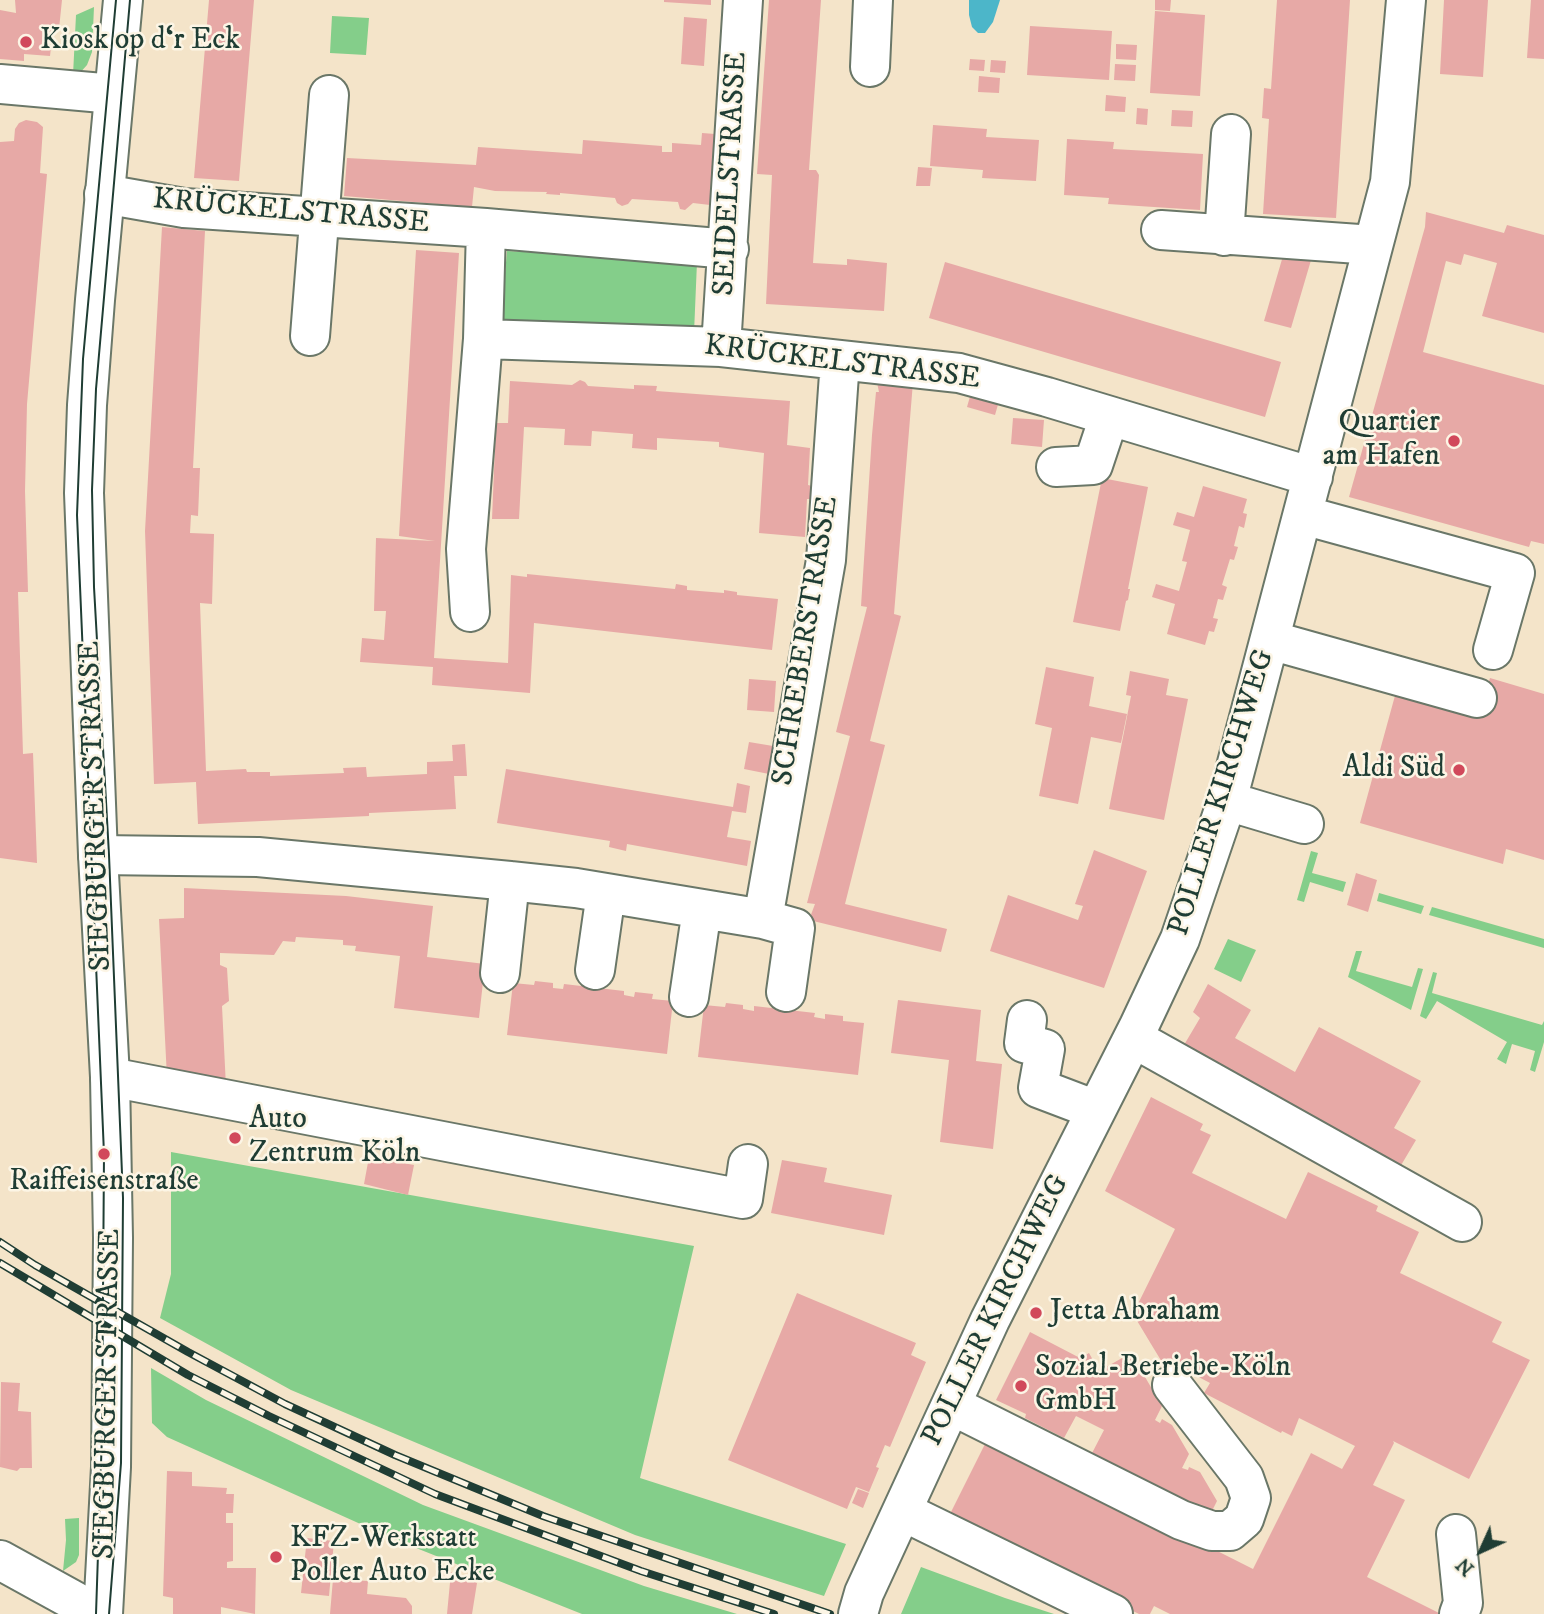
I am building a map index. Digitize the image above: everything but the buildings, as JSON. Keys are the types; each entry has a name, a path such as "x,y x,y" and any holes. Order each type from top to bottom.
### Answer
{"street":[{"name":"SIEGBURGER STRASSE","path":"100,1614 111,1467 113,1238 110,1077 98,855 84,493 88,391 123,0"},
{"name":"SEIDELSTRASSE","path":"721,347 743,0"},
{"path":"870,67 873,0"},
{"name":"POLLER KIRCHWEG","path":"858,1614 864,1593 990,1321 1180,939 1227,801 1390,182 1406,0"},
{"path":"0,84 114,94"},
{"path":"310,336 329,96"},
{"path":"1224,236 1231,134"},
{"name":"KRÜCKELSTRASSE","path":"104,194 184,208 486,228 729,248"},
{"path":"470,612 466,549 482,339 486,228"},
{"path":"1161,230 1373,245"},
{"name":"KRÜCKELSTRASSE","path":"482,339 721,347 959,373 1313,477"},
{"name":"SCHREBERSTRASSE","path":"763,919 826,560 840,360"},
{"path":"1056,467 1093,466 1109,417"},
{"path":"1303,515 1515,573 1493,650"},
{"path":"1270,640 1477,698"},
{"path":"1227,801 1304,824"},
{"path":"98,855 258,857 510,881 606,893 763,919 795,928 786,992"},
{"path":"500,973 510,881"},
{"path":"595,970 606,893"},
{"path":"688,997 702,909"},
{"path":"1027,1020 1024,1042 1045,1049 1038,1088 1096,1110"},
{"path":"1133,1038 1462,1222"},
{"path":"110,1077 743,1199 748,1164"},
{"path":"951,1405 1181,1520 1212,1531 1230,1531 1244,1519 1251,1498 1244,1478 1172,1385"},
{"path":"902,1511 1113,1614"},
{"path":"1456,1534 1463,1603 1459,1614"},
{"path":"0,1560 100,1614"}],"green space":[{"path":"94,7 92,52 87,65 78,75 73,75 76,15"},
{"path":"332,16 369,18 366,55 330,53"},
{"path":"507,251 697,262 694,333 501,320"},
{"path":"1311,851 1318,853 1312,873 1346,882 1343,892 1310,882 1304,902 1297,900"},
{"path":"1379,893 1424,906 1421,914 1377,901"},
{"path":"1432,907 1544,939 1544,948 1429,915"},
{"path":"1228,939 1256,950 1241,982 1214,969"},
{"path":"1356,951 1362,951 1356,971 1412,987 1418,968 1423,969 1411,1010 1348,977"},
{"path":"1433,972 1437,973 1432,993 1542,1025 1544,1021 1544,1042 1535,1072 1530,1070 1535,1051 1512,1044 1506,1064 1497,1059 1507,1042 1437,1001 1426,1019 1420,1016"},
{"path":"171,1152 694,1246 640,1478 846,1544 824,1596 635,1535 291,1390 160,1318 171,1274"},
{"path":"151,1368 206,1400 423,1505 644,1586 737,1614 582,1614 396,1540 167,1437 152,1423"},
{"path":"79,1518 79,1555 76,1562 63,1571 65,1519"},
{"path":"921,1567 1005,1598 1054,1614 901,1614"}],"water":[{"path":"969,0 1000,0 993,22 985,33 978,33 972,27"}],"tram line":[{"path":"96,1614 102,1434 104,1154 77,515 83,359 116,0"},
{"path":"109,1614 121,1463 123,1198 109,855 94,587 92,490 96,389 130,0"}],"railway":[{"path":"0,1242 35,1265 188,1352 285,1404 395,1455 543,1516 830,1614"},
{"path":"0,1263 188,1375 435,1494 641,1571 774,1614"}],"place":[{"name":"Kiosk op d‘r Eck","path":"26,42"},
{"name":"Quartier am Hafen","path":"1454,441"},
{"name":"Aldi Süd","path":"1459,770"},
{"name":"Auto Zentrum Köln","path":"235,1138"},
{"name":"Raiffeisenstraße","path":"104,1154"},
{"name":"Jetta Abraham","path":"1036,1313"},
{"name":"Sozial-Betriebe-Köln GmbH","path":"1021,1386"},
{"name":"KFZ-Werkstatt Poller Auto Ecke","path":"276,1557"}]}
